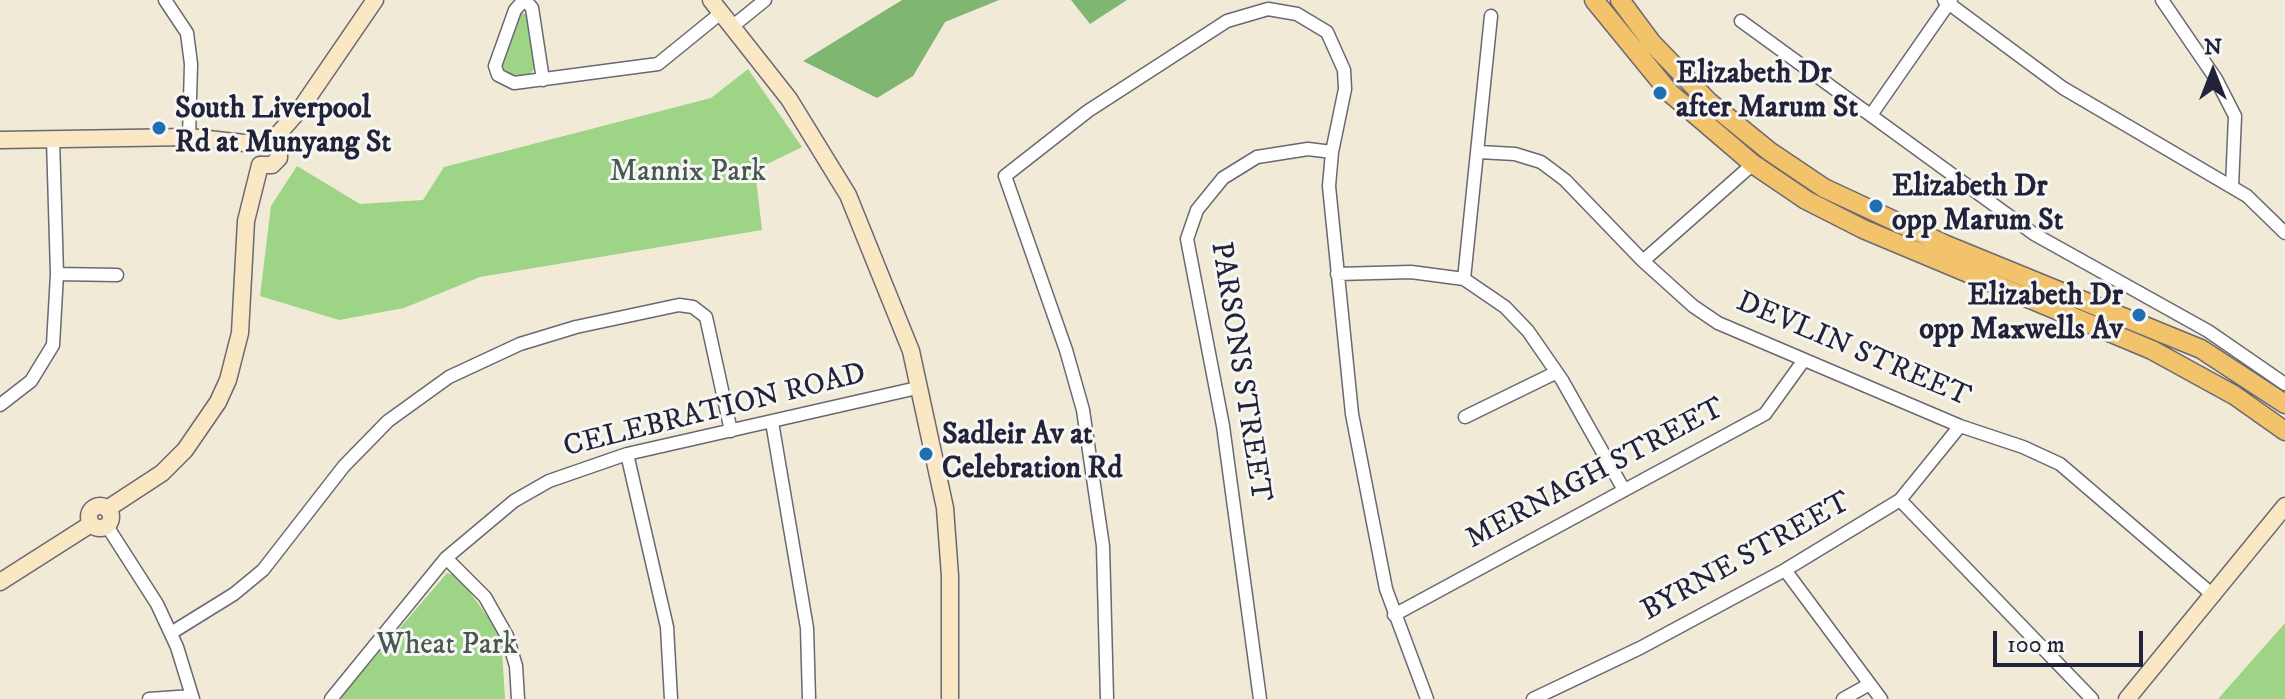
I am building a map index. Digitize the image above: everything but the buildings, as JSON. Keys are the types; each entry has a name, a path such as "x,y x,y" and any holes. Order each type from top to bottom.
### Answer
{"main road":[{"path":"1594,0 1670,93 1753,164 1806,200 1863,229 2182,365 2285,431"},
{"path":"1620,0 1652,43 1709,102 1769,151 1824,188 1944,244 2201,349 2285,404"}],"street":[{"path":"165,0 187,33 191,64 189,137"},
{"path":"273,140 301,108 375,0"},
{"path":"543,80 532,8 524,0 510,22 495,71 502,79 514,83 543,80 658,64 716,6 789,99 848,195 911,351 917,388 927,412 945,508 950,576 950,699"},
{"path":"733,26 765,0"},
{"path":"2162,0 2216,79 2235,116 2232,187"},
{"path":"1871,115 1948,1 2063,88 2247,196 2285,233"},
{"path":"1107,699 1103,546 1083,410 1066,350 1005,176 1088,111 1227,21 1258,9 1297,14 1319,25 1332,40 1344,70 1345,89 1332,152 1329,186 1352,414 1386,589 1422,698"},
{"path":"1464,279 1491,16"},
{"path":"1741,21 2034,234 2208,331 2285,384"},
{"path":"0,140 189,137 254,144 262,139 273,140 279,147 279,158 272,165 260,165 253,158 254,144"},
{"path":"0,405 31,381 53,345 57,274 53,139"},
{"name":"PARSONS STREET","path":"1260,699 1223,426 1187,239 1197,210 1223,178 1257,157 1308,149 1332,152"},
{"name":"DEVLIN STREET","path":"1479,152 1515,154 1541,162 1565,180 1643,261 1693,306 1718,323 1960,426 2023,447 2060,464 2214,596"},
{"path":"1643,261 1753,164"},
{"path":"0,582 98,519 162,473 185,450 223,391 238,344 246,221 260,165"},
{"path":"1337,274 1411,272 1464,279 1505,307 1528,331 1609,459 1624,490"},
{"path":"57,274 117,275"},
{"path":"171,633 234,594 263,570 344,466 388,421 449,377 520,344 576,327 679,305 693,307 706,317 731,431"},
{"name":"MERNAGH STREET","path":"1394,615 1765,414 1804,360"},
{"path":"1465,417 1555,373"},
{"name":"CELEBRATION ROAD","path":"331,699 446,558 489,520 537,488 627,454 917,388"},
{"path":"772,422 807,628 809,699"},
{"name":"BYRNE STREET","path":"1533,699 1640,648 1785,570 1900,500 1960,426"},
{"path":"627,454 667,627 671,699"},
{"path":"1900,500 2092,699"},
{"path":"2127,699 2285,506"},
{"path":"0,573 98,519"},
{"path":"98,519 136,566 171,633 192,698 149,699"},
{"path":"446,558 485,597 507,636 516,666 518,699"},
{"path":"1785,570 1881,699"},
{"path":"1843,699 1868,685"}],"green space":[{"path":"902,0 999,0 945,22 913,76 877,98 803,61"},
{"path":"1071,0 1127,0 1090,24"},
{"path":"524,13 528,16 534,69 529,76 511,77 502,72 500,62 519,15"},
{"name":"Mannix Park","path":"748,69 802,147 755,170 762,230 480,277 404,308 339,320 260,296 271,206 297,166 360,204 423,200 444,167 711,98"},
{"name":"Wheat Park","path":"447,573 458,576 501,635 505,699 339,699"},
{"path":"2285,623 2285,699 2218,699"}],"place":[{"name":"Elizabeth Dr after Marum St","path":"1660,93"},
{"name":"South Liverpool Rd at Munyang St","path":"159,128"},
{"name":"Elizabeth Dr opp Marum St","path":"1876,206"},
{"name":"Elizabeth Dr opp Maxwells Av","path":"2139,315"},
{"name":"Sadleir Av at Celebration Rd","path":"926,454"}]}
